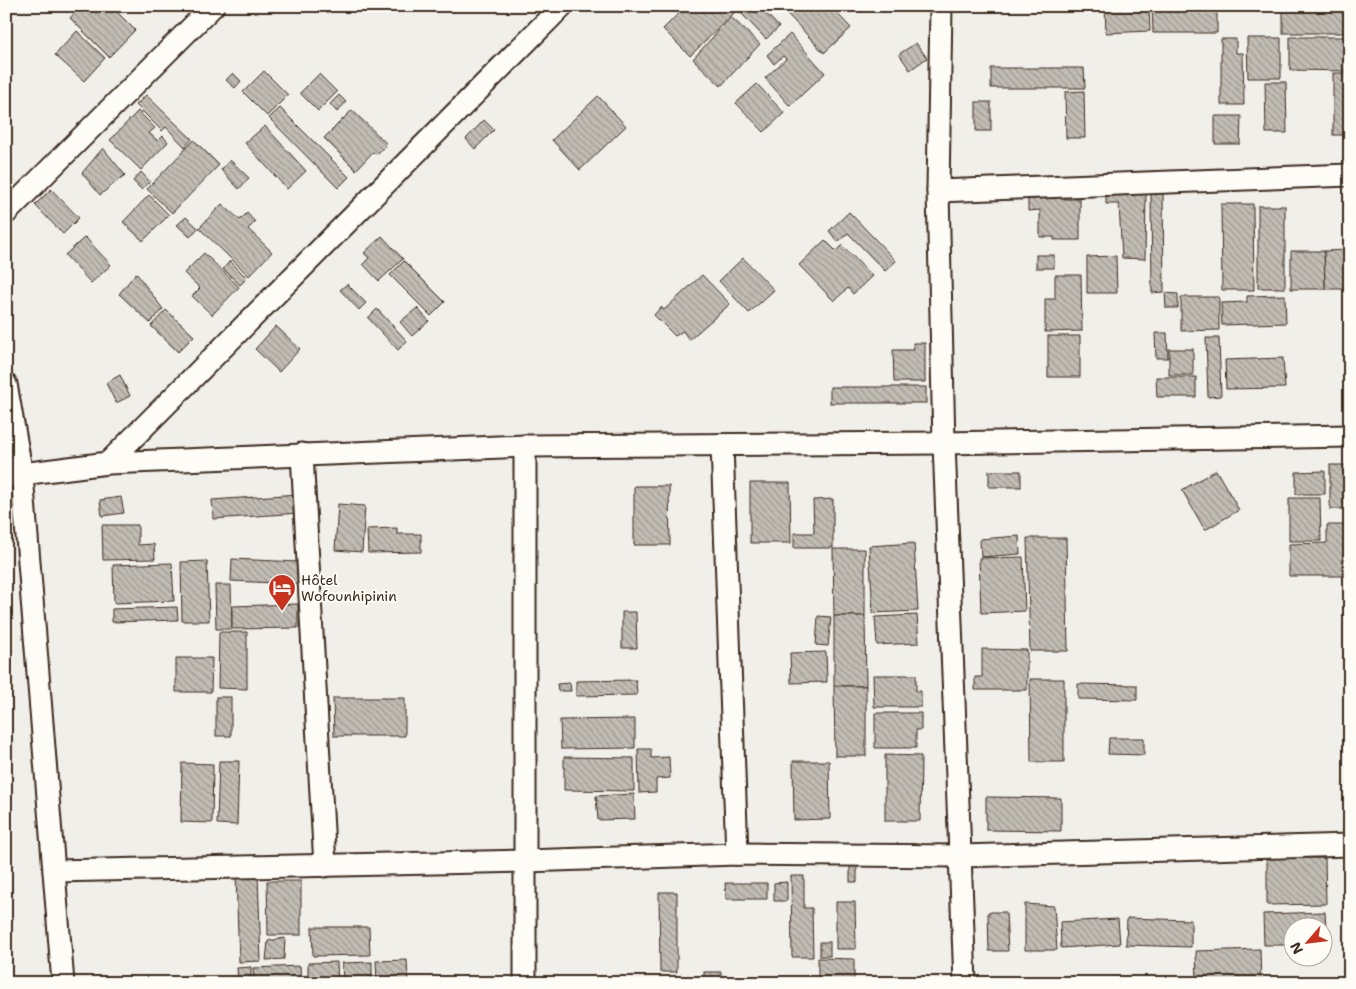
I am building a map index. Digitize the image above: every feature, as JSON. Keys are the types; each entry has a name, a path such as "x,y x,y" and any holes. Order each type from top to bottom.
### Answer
{"street":[{"path":"6,213 213,6"},
{"path":"108,463 562,6"},
{"path":"941,6 938,191 944,443 965,983"},
{"path":"938,191 1350,175"},
{"path":"6,384 54,871 63,983"},
{"path":"14,476 108,463 525,446 944,443 1350,436"},
{"path":"722,445 737,854"},
{"path":"525,446 525,983"},
{"path":"302,454 325,866"},
{"path":"54,871 525,862 737,854 960,856 1350,845"}],"building":[{"path":"81,6 98,6 106,14 113,8 135,30 109,57 70,18"},
{"path":"644,6 656,6 650,12"},
{"path":"686,6 731,6 736,11 690,56 663,29"},
{"path":"745,6 759,6 779,27 766,39 740,12"},
{"path":"780,6 830,6 851,28 824,53"},
{"path":"1105,6 1149,6 1150,31 1106,33"},
{"path":"1152,6 1217,6 1217,33 1153,33"},
{"path":"1283,6 1350,6 1350,33 1283,33"},
{"path":"731,17 760,44 721,86 693,59"},
{"path":"77,31 105,58 84,81 55,55"},
{"path":"790,34 825,73 790,106 765,78 786,59 783,56 774,64 767,55"},
{"path":"1290,37 1350,37 1350,71 1290,70"},
{"path":"1247,38 1281,38 1281,78 1248,78"},
{"path":"1221,39 1236,39 1236,53 1243,53 1244,105 1221,105"},
{"path":"916,43 927,58 910,70 899,54"},
{"path":"991,68 1084,68 1085,88 991,88"},
{"path":"264,71 288,95 267,116 243,92"},
{"path":"233,73 241,81 235,88 226,80"},
{"path":"1333,73 1350,73 1350,135 1333,135"},
{"path":"319,74 337,92 318,111 300,93"},
{"path":"1265,82 1286,82 1287,133 1266,133"},
{"path":"757,84 784,113 764,132 736,103"},
{"path":"1084,91 1085,138 1066,138 1065,92"},
{"path":"146,95 192,139 185,147 166,127 162,131 136,105"},
{"path":"339,95 346,102 337,112 330,104"},
{"path":"598,96 626,126 580,170 552,140"},
{"path":"976,102 991,102 991,131 976,131"},
{"path":"280,108 349,177 338,188 269,118"},
{"path":"352,110 387,144 376,155 373,152 356,170 324,138"},
{"path":"138,111 155,128 149,133 158,141 163,136 168,142 141,170 110,140"},
{"path":"1215,116 1241,116 1240,144 1215,144"},
{"path":"484,120 494,130 475,149 466,139"},
{"path":"265,126 306,171 287,189 245,143"},
{"path":"194,140 219,165 172,213 147,189"},
{"path":"103,148 125,175 100,195 82,173"},
{"path":"230,160 249,178 239,189 221,170"},
{"path":"141,172 150,182 142,190 133,181"},
{"path":"51,189 79,218 63,234 35,205"},
{"path":"1028,192 1064,196 1064,199 1080,199 1080,240 1054,240 1054,237 1040,237 1040,210 1028,211"},
{"path":"1151,192 1163,192 1164,292 1152,293"},
{"path":"1106,193 1146,193 1145,259 1122,258 1119,204 1106,204"},
{"path":"149,195 169,215 143,241 123,222"},
{"path":"222,204 240,220 247,213 255,222 248,229 272,252 249,276 199,228"},
{"path":"1221,204 1253,204 1254,290 1222,290"},
{"path":"1258,206 1285,206 1285,288 1258,288"},
{"path":"849,212 896,261 885,271 848,233 838,242 829,231"},
{"path":"186,217 198,228 190,237 177,225"},
{"path":"382,236 403,259 379,281 363,264 369,258 364,253"},
{"path":"85,237 111,265 91,283 65,255"},
{"path":"825,240 836,251 842,245 872,276 853,294 848,288 834,301 799,265"},
{"path":"1350,250 1350,289 1325,289 1324,251"},
{"path":"1291,251 1324,251 1325,289 1291,289"},
{"path":"204,253 239,287 212,315 192,296 200,288 184,273"},
{"path":"1036,255 1054,255 1054,268 1036,268"},
{"path":"1116,256 1117,293 1087,293 1087,257"},
{"path":"743,258 774,290 749,313 719,281"},
{"path":"230,261 247,278 240,285 223,269"},
{"path":"404,261 445,302 431,316 390,275"},
{"path":"136,273 163,309 150,323 119,294"},
{"path":"702,275 730,304 689,340 683,331 675,336 654,315 661,307 664,310"},
{"path":"1055,275 1081,275 1082,331 1045,332 1045,299 1055,299"},
{"path":"347,284 366,303 359,310 340,290"},
{"path":"1165,293 1178,294 1178,308 1166,308"},
{"path":"1285,295 1286,323 1222,325 1221,303 1247,302 1247,296"},
{"path":"1181,297 1219,297 1219,330 1181,331"},
{"path":"417,308 429,321 412,336 400,322"},
{"path":"377,309 407,341 398,350 368,318"},
{"path":"166,310 194,336 178,352 151,326"},
{"path":"276,326 300,349 279,372 255,349"},
{"path":"1155,333 1167,333 1168,358 1156,358"},
{"path":"1048,336 1080,336 1080,377 1048,377"},
{"path":"1206,338 1219,338 1221,396 1208,397"},
{"path":"913,343 925,343 925,382 894,382 893,350 914,350"},
{"path":"1169,349 1193,349 1193,375 1169,375"},
{"path":"1283,358 1285,388 1226,389 1225,360"},
{"path":"120,375 130,396 116,403 106,383"},
{"path":"1156,377 1196,377 1196,397 1157,397"},
{"path":"830,387 926,387 926,403 830,403"},
{"path":"1330,465 1350,465 1350,509 1330,509"},
{"path":"1216,470 1239,510 1205,530 1182,490"},
{"path":"989,471 1021,471 1021,487 989,487"},
{"path":"1325,471 1325,494 1296,494 1296,472"},
{"path":"750,483 790,483 791,543 750,543"},
{"path":"634,486 669,486 670,545 634,545"},
{"path":"298,494 299,513 213,519 212,500"},
{"path":"121,497 124,513 102,516 100,500"},
{"path":"1289,498 1320,498 1321,541 1289,541"},
{"path":"833,499 833,548 794,548 794,533 814,533 813,500"},
{"path":"338,504 365,506 362,552 335,550"},
{"path":"102,525 138,525 138,545 154,544 155,559 103,560"},
{"path":"1327,525 1350,525 1350,576 1289,576 1289,544 1327,543"},
{"path":"397,528 397,534 421,534 421,552 368,553 367,529"},
{"path":"1019,536 1020,554 981,557 980,539"},
{"path":"1027,538 1066,538 1068,651 1030,651"},
{"path":"914,543 918,611 873,613 869,546"},
{"path":"833,549 865,549 865,616 834,616"},
{"path":"1023,557 1025,611 981,613 979,558"},
{"path":"232,559 298,562 298,584 231,581"},
{"path":"207,561 209,621 182,621 181,562"},
{"path":"172,563 174,601 114,603 113,565"},
{"path":"215,585 231,585 232,629 216,629"},
{"path":"298,604 298,628 232,629 232,606"},
{"path":"177,607 178,620 112,622 112,609"},
{"path":"622,612 636,612 637,648 622,648"},
{"path":"917,615 919,643 877,645 875,617"},
{"path":"818,616 831,617 828,646 816,645"},
{"path":"834,616 865,616 866,686 834,686"},
{"path":"219,632 247,632 247,689 218,688"},
{"path":"982,649 1027,650 1027,690 975,690 975,677 982,677"},
{"path":"826,652 827,682 791,683 790,653"},
{"path":"176,658 212,658 211,692 176,692"},
{"path":"873,675 916,675 916,691 921,691 921,707 874,707"},
{"path":"1030,679 1064,679 1064,762 1031,762"},
{"path":"636,680 637,695 576,696 576,681"},
{"path":"570,683 571,691 558,691 557,684"},
{"path":"1078,684 1137,685 1137,700 1078,699"},
{"path":"834,686 866,686 866,756 835,756"},
{"path":"216,697 231,697 231,736 216,736"},
{"path":"333,698 405,698 405,736 334,736"},
{"path":"875,713 921,713 921,730 916,730 916,748 875,748"},
{"path":"635,719 635,748 561,749 560,720"},
{"path":"1109,738 1144,738 1144,755 1108,754"},
{"path":"638,749 651,749 651,758 669,757 670,778 656,779 656,792 639,793"},
{"path":"885,755 921,756 920,821 885,821"},
{"path":"564,757 634,758 634,791 564,790"},
{"path":"219,761 239,761 237,825 217,824"},
{"path":"793,761 829,761 830,819 794,820"},
{"path":"182,763 213,764 212,823 181,822"},
{"path":"634,794 635,819 598,820 596,796"},
{"path":"986,797 1061,798 1061,831 986,830"},
{"path":"1267,858 1325,858 1326,904 1267,905"},
{"path":"850,866 857,866 857,882 850,882"},
{"path":"258,875 261,961 239,962 236,876"},
{"path":"791,876 804,876 804,908 812,908 813,957 792,957"},
{"path":"267,881 301,881 301,935 268,935"},
{"path":"787,882 787,901 774,901 774,883"},
{"path":"725,883 767,883 767,899 726,899"},
{"path":"659,892 677,892 677,972 660,972"},
{"path":"836,902 855,902 856,949 836,949"},
{"path":"1025,904 1054,906 1057,950 1025,950"},
{"path":"988,912 1006,912 1008,951 989,951"},
{"path":"1325,912 1325,916 1284,916 1284,945 1264,945 1263,914"},
{"path":"1127,918 1191,920 1191,947 1126,945"},
{"path":"1118,919 1120,944 1061,948 1060,922"},
{"path":"312,927 369,927 370,955 313,956"},
{"path":"285,938 284,959 266,960 268,941"},
{"path":"820,942 830,942 830,956 820,956"},
{"path":"1260,949 1261,982 1197,983 1196,951"},
{"path":"818,958 854,959 854,983 818,983"},
{"path":"407,960 408,983 377,983 376,961"},
{"path":"337,962 338,983 308,983 308,963"},
{"path":"372,962 372,983 343,983 342,963"},
{"path":"300,966 301,983 254,983 253,968"},
{"path":"251,967 251,983 238,983 237,968"},
{"path":"704,972 721,972 721,983 704,983"}],"place":[{"name":"Hôtel Wofounhipinin","path":"282,612"}]}
